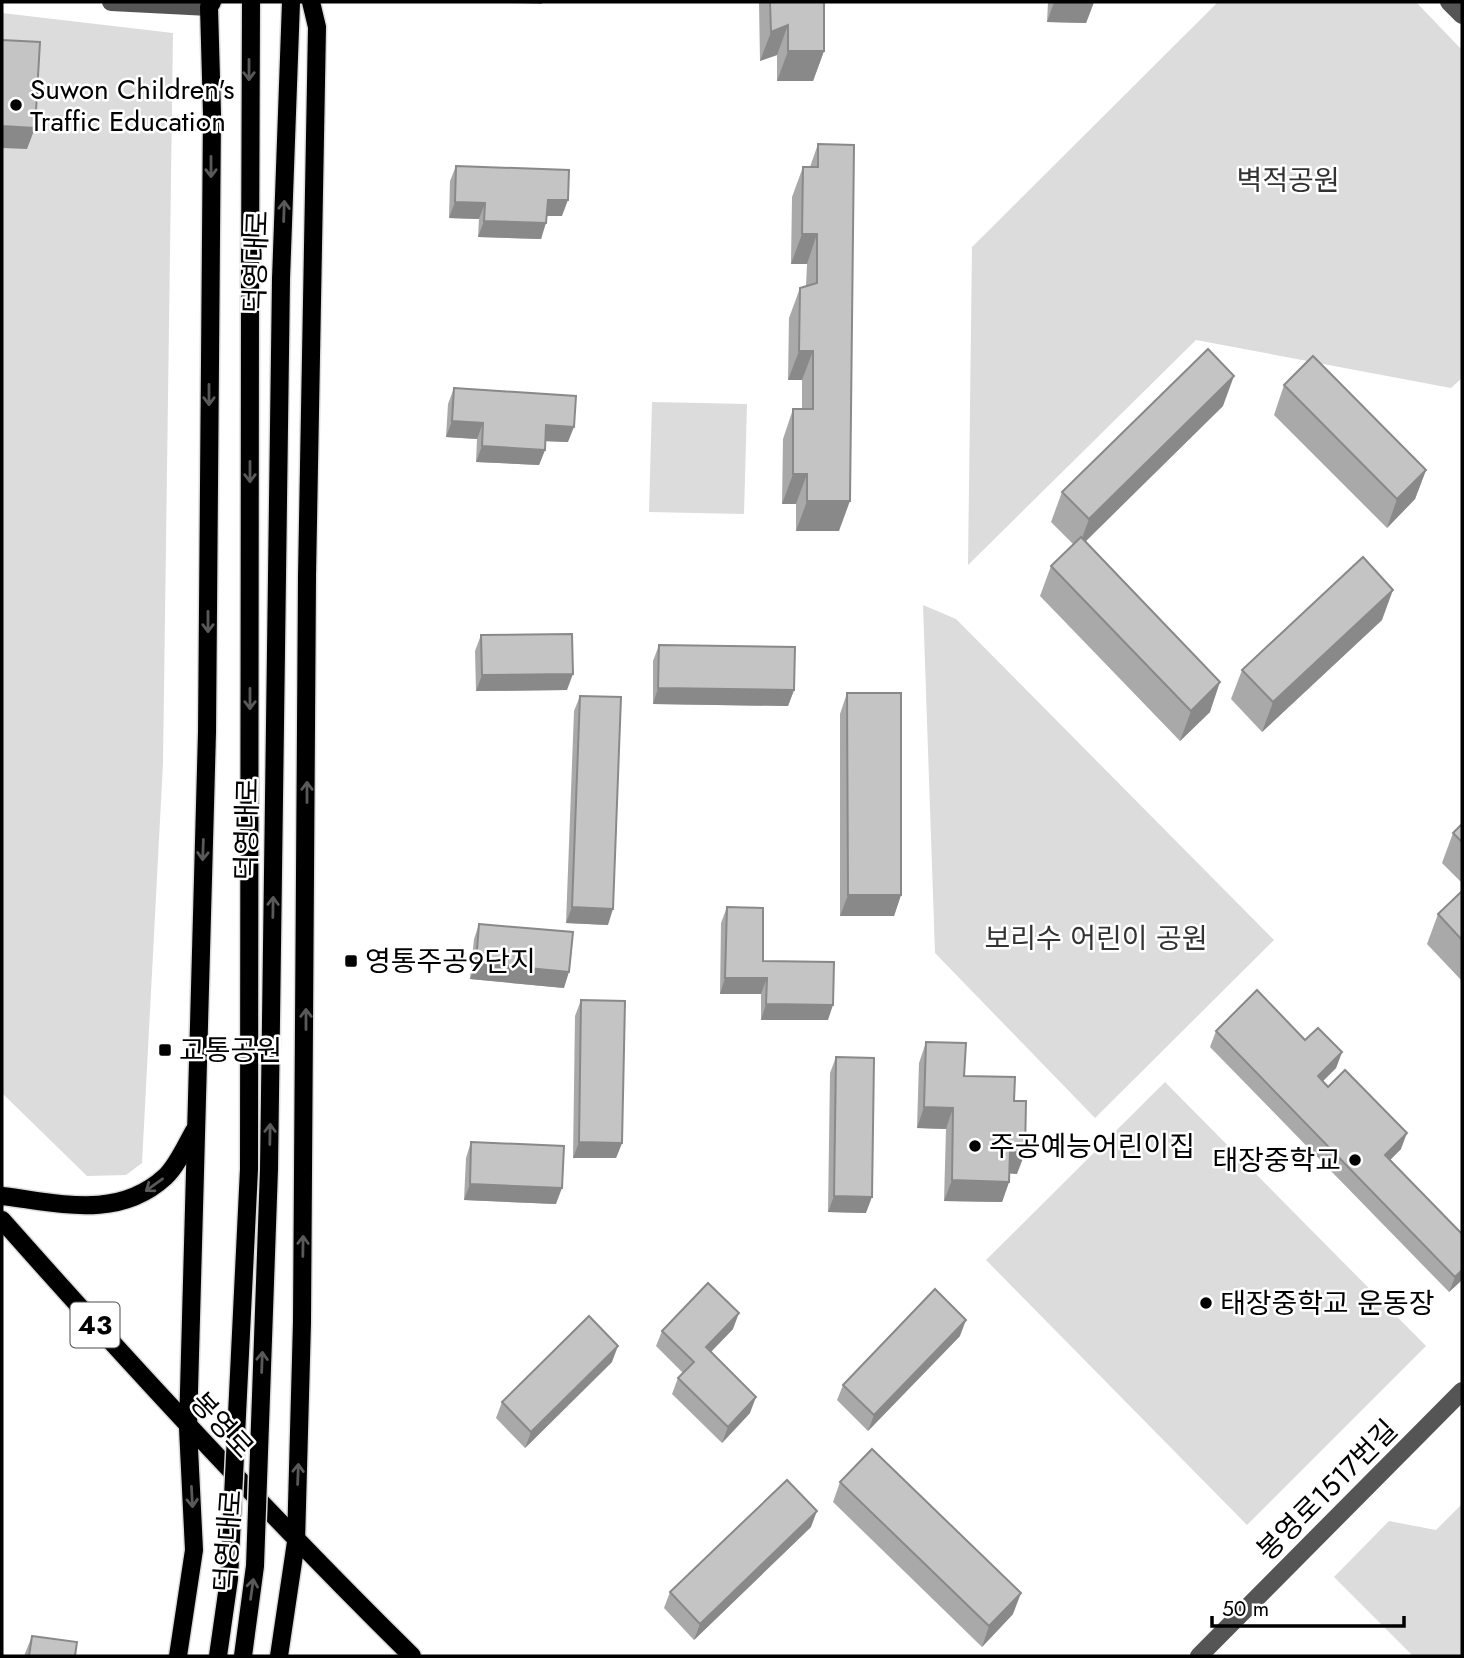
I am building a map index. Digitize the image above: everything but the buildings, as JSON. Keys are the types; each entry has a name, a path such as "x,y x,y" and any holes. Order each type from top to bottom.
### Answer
{"main road":[{"name":"덕영대로","path":"218,1656 229,1579 249,1169 251,2"},
{"name":"덕영대로","path":"243,1656 256,1566 269,1169 281,279 291,2"},
{"path":"279,1656 296,1542 305,1126 307,576 317,27 311,2"},
{"path":"178,1656 194,1550 188,1428 194,1131 207,732 211,4"},
{"path":"2,1196 93,1207 135,1199 167,1176 194,1131"},
{"name":"봉영로","path":"2,1220 188,1428 296,1542 412,1656"}],"street":[{"path":"111,2 211,4"},
{"path":"1449,2 1462,15"},
{"name":"봉영로1517번길","path":"1199,1656 1462,1391"}],"green space":[{"name":"벽적공원","path":"1218,2 1416,2 1462,50 1462,378 1451,388 1196,340 968,565 972,247"},
{"path":"2,13 173,33 163,763 142,1163 126,1175 87,1176 2,1093"},
{"path":"652,402 747,404 744,514 649,512"},
{"name":"보리수 어린이 공원","path":"923,605 956,619 1274,940 1095,1118 935,953"},
{"name":"태장중학교 운동장","path":"1165,1082 1426,1346 1247,1525 986,1260"},
{"path":"1462,1504 1462,1656 1413,1656 1334,1577 1389,1521 1436,1530"}],"place":[{"name":"Suwon Children's Traffic Education","path":"16,105"},
{"name":"영통주공9단지","path":"351,961"},
{"name":"교통공원","path":"165,1050"},
{"name":"주공예능어린이집","path":"975,1146"},
{"name":"태장중학교","path":"1355,1160"},
{"name":"태장중학교 운동장","path":"1206,1303"}]}
